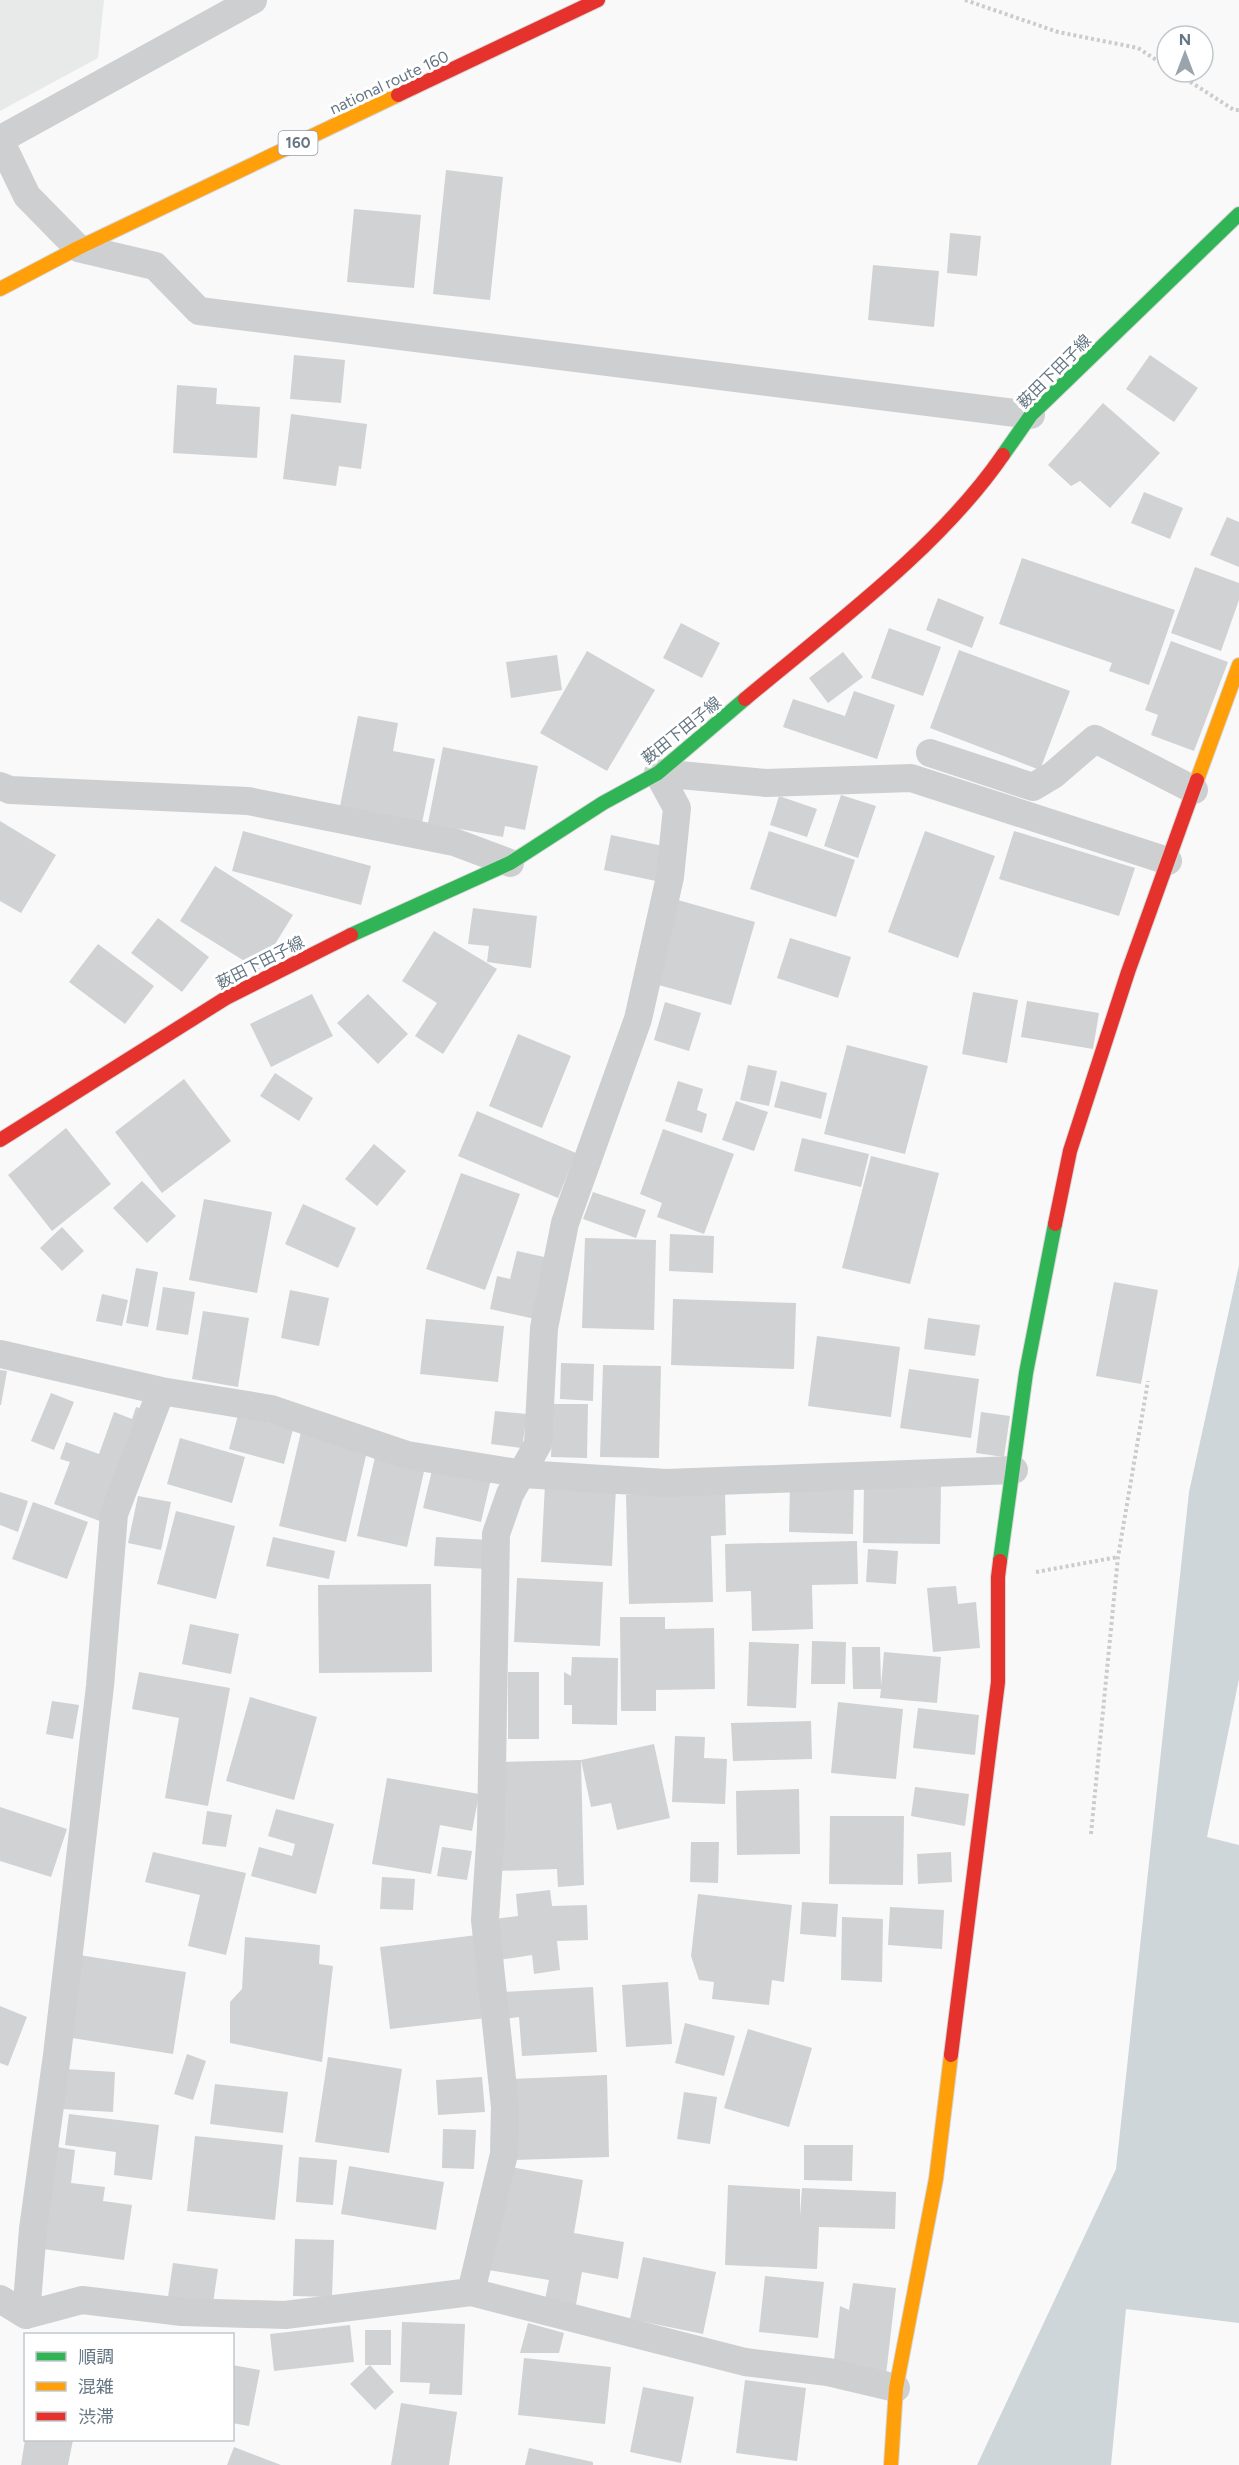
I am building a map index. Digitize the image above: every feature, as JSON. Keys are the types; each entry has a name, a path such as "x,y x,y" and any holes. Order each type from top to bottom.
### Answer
{"main road":[{"name":"national route 160","path":"0,289 78,248 598,0"},
{"name":"薮田下田子線","path":"0,1140 226,998 380,920 510,863 603,803 658,773 914,556 984,483 1031,415 1239,214"},
{"path":"891,2465 896,2388 936,2179 998,1682 998,1577 1026,1372 1070,1151 1128,972 1239,665"}],"street":[{"path":"253,0 1,139 27,196 78,248 155,266 200,311 1031,415"},
{"path":"930,753 1033,787 1053,775 1095,739 1194,790"},
{"path":"658,773 766,783 911,778 1168,861"},
{"path":"471,2292 504,2154 505,2107 484,1920 490,1829 496,1534 510,1494 538,1444 544,1328 565,1223 638,1019 670,877 677,808 658,773"},
{"path":"0,786 10,790 248,801 454,842 510,863"},
{"path":"0,1354 161,1391 271,1409 407,1455 523,1474 666,1483 1014,1470"},
{"path":"26,2315 33,2229 57,2055 100,1686 114,1514 161,1391"},
{"path":"0,2299 26,2315 82,2300 182,2312 285,2315 471,2292 745,2362 828,2372 896,2388"}],"path":[{"path":"965,0 1058,32 1138,48 1155,59"},
{"path":"1194,84 1234,110 1239,110"},
{"path":"1091,1834 1118,1557 1148,1381"},
{"path":"998,1591 1024,1574 1118,1557"}],"shaded area":[{"path":"0,0 104,0 98,58 0,111"},
{"path":"1239,1265 1239,2465 977,2465 1116,2169 1189,1492"}],"pier":[{"path":"1239,1679 1239,1845 1207,1837"},
{"path":"1126,2309 1239,2323 1239,2465 1111,2465"}],"building":[{"path":"446,170 503,177 490,300 433,294"},
{"path":"354,209 421,215 414,288 347,282"},
{"path":"950,233 981,236 977,276 947,273"},
{"path":"873,265 939,271 934,327 868,320"},
{"path":"294,355 345,360 341,403 290,399"},
{"path":"1150,355 1198,388 1174,422 1126,389"},
{"path":"177,385 217,388 216,404 260,407 257,458 173,453"},
{"path":"1103,403 1160,453 1110,508 1080,481 1071,486 1048,465"},
{"path":"291,414 367,424 361,469 339,466 336,486 283,479"},
{"path":"1144,492 1183,508 1170,539 1131,523"},
{"path":"1227,517 1239,522 1239,567 1210,555"},
{"path":"1022,558 1175,610 1149,685 1109,671 1112,663 999,624"},
{"path":"1195,567 1239,583 1239,600 1221,651 1171,633"},
{"path":"938,598 984,617 972,648 926,630"},
{"path":"681,623 720,643 702,678 663,658"},
{"path":"889,628 941,647 923,696 871,678"},
{"path":"1171,641 1228,662 1194,751 1151,735 1158,715 1145,710"},
{"path":"959,650 1070,691 1040,770 930,728"},
{"path":"587,651 655,690 607,771 540,733"},
{"path":"843,652 863,677 828,703 809,678"},
{"path":"557,655 562,690 511,698 506,662"},
{"path":"854,691 895,705 877,759 783,727 793,699 845,716"},
{"path":"358,716 398,723 393,751 435,759 421,828 339,811"},
{"path":"443,747 538,766 525,830 505,826 503,837 428,823"},
{"path":"841,795 876,806 858,858 824,846"},
{"path":"779,796 817,809 807,837 770,825"},
{"path":"0,821 56,855 21,913 0,901"},
{"path":"243,831 371,866 361,905 232,871"},
{"path":"769,831 855,860 836,917 750,889"},
{"path":"925,831 995,856 958,958 888,932"},
{"path":"1014,831 1135,868 1119,916 999,879"},
{"path":"611,835 663,846 656,881 604,870"},
{"path":"215,866 293,915 259,970 180,921"},
{"path":"678,900 755,922 731,1005 655,984"},
{"path":"473,908 537,916 531,968 487,962 489,946 468,944"},
{"path":"158,918 209,957 182,992 131,953"},
{"path":"434,931 497,969 443,1054 415,1036 437,1003 402,981"},
{"path":"790,938 851,957 838,998 777,978"},
{"path":"98,944 154,986 125,1024 69,982"},
{"path":"973,992 1018,1000 1007,1063 962,1054"},
{"path":"312,994 333,1036 271,1067 250,1024"},
{"path":"368,994 408,1034 378,1064 337,1023"},
{"path":"1027,1001 1099,1013 1093,1049 1021,1037"},
{"path":"665,1002 701,1013 689,1051 654,1040"},
{"path":"518,1034 571,1056 542,1128 489,1106"},
{"path":"847,1045 928,1066 905,1154 824,1134"},
{"path":"748,1065 777,1071 769,1106 740,1100"},
{"path":"275,1073 313,1098 299,1121 260,1096"},
{"path":"184,1079 231,1141 162,1193 115,1132"},
{"path":"678,1081 703,1089 697,1110 707,1114 702,1133 665,1121"},
{"path":"781,1081 827,1093 821,1119 774,1107"},
{"path":"736,1101 768,1112 754,1151 722,1140"},
{"path":"477,1111 576,1153 558,1198 458,1156"},
{"path":"66,1128 111,1184 52,1231 8,1175"},
{"path":"663,1129 734,1154 704,1234 657,1217 662,1203 640,1194"},
{"path":"802,1138 869,1154 861,1187 794,1171"},
{"path":"374,1144 406,1171 377,1206 345,1179"},
{"path":"871,1156 939,1173 910,1284 842,1268"},
{"path":"461,1173 520,1194 485,1290 426,1269"},
{"path":"142,1181 176,1216 147,1243 113,1208"},
{"path":"593,1192 646,1210 636,1238 583,1219"},
{"path":"204,1199 272,1212 257,1293 189,1280"},
{"path":"303,1204 356,1228 338,1268 285,1244"},
{"path":"62,1227 84,1251 62,1271 40,1248"},
{"path":"670,1234 714,1236 713,1273 669,1271"},
{"path":"585,1238 656,1240 654,1330 582,1328"},
{"path":"517,1251 549,1258 535,1319 490,1309 497,1276 510,1279"},
{"path":"136,1268 158,1272 148,1327 126,1323"},
{"path":"1114,1282 1158,1290 1141,1384 1096,1376"},
{"path":"163,1287 195,1292 188,1335 156,1330"},
{"path":"290,1290 329,1298 319,1346 281,1338"},
{"path":"102,1294 128,1300 122,1326 96,1321"},
{"path":"673,1299 796,1303 794,1369 671,1365"},
{"path":"203,1311 249,1318 238,1387 192,1379"},
{"path":"928,1318 980,1325 975,1356 924,1349"},
{"path":"426,1319 504,1326 498,1382 420,1374"},
{"path":"817,1336 900,1347 891,1417 808,1406"},
{"path":"561,1363 594,1364 593,1401 560,1399"},
{"path":"603,1365 661,1366 659,1458 600,1457"},
{"path":"909,1369 979,1379 971,1438 900,1428"},
{"path":"0,1370 7,1371 1,1405 0,1405"},
{"path":"51,1393 74,1402 54,1450 31,1441"},
{"path":"553,1404 588,1404 587,1458 551,1457"},
{"path":"136,1407 146,1410 105,1523 54,1504 70,1462 60,1459 66,1442 99,1454 114,1412 132,1419"},
{"path":"495,1411 527,1414 522,1448 491,1444"},
{"path":"981,1412 1010,1416 1004,1457 976,1453"},
{"path":"238,1415 293,1429 284,1464 229,1449"},
{"path":"301,1432 368,1447 346,1542 279,1526"},
{"path":"180,1438 245,1457 232,1503 167,1484"},
{"path":"375,1457 425,1467 407,1547 357,1536"},
{"path":"433,1466 491,1479 481,1522 423,1508"},
{"path":"545,1484 616,1488 612,1566 541,1562"},
{"path":"790,1484 854,1486 853,1534 789,1532"},
{"path":"864,1485 941,1486 940,1544 863,1543"},
{"path":"0,1492 28,1501 18,1532 0,1525"},
{"path":"725,1492 726,1535 711,1536 713,1602 629,1604 626,1495"},
{"path":"138,1496 171,1502 161,1550 128,1543"},
{"path":"33,1502 88,1522 67,1579 12,1559"},
{"path":"176,1511 235,1526 216,1599 157,1584"},
{"path":"273,1537 335,1551 329,1579 266,1566"},
{"path":"436,1537 489,1540 487,1569 434,1566"},
{"path":"857,1541 858,1584 812,1585 813,1629 752,1631 751,1591 726,1592 725,1544"},
{"path":"868,1549 898,1551 896,1584 866,1582"},
{"path":"517,1578 603,1582 600,1646 514,1642"},
{"path":"431,1584 432,1672 319,1673 318,1585"},
{"path":"956,1586 958,1604 976,1602 980,1648 933,1652 927,1588"},
{"path":"620,1617 665,1617 665,1629 714,1628 715,1689 656,1690 656,1711 621,1711"},
{"path":"190,1624 239,1634 231,1674 182,1664"},
{"path":"812,1641 846,1642 845,1684 811,1684"},
{"path":"749,1642 799,1644 796,1708 747,1706"},
{"path":"852,1647 880,1647 881,1686 884,1652 941,1657 937,1703 880,1698 881,1689 853,1689"},
{"path":"572,1657 618,1658 617,1725 572,1724 572,1705 564,1705 564,1672 571,1676"},
{"path":"139,1672 230,1688 208,1806 165,1798 179,1718 132,1709"},
{"path":"508,1672 539,1672 539,1739 508,1739"},
{"path":"250,1697 317,1717 294,1800 226,1781"},
{"path":"52,1701 79,1705 73,1739 46,1734"},
{"path":"838,1702 903,1709 896,1779 831,1773"},
{"path":"918,1708 979,1715 975,1755 913,1748"},
{"path":"811,1721 812,1759 733,1761 731,1723"},
{"path":"675,1736 705,1737 704,1758 727,1759 725,1804 672,1802"},
{"path":"654,1744 670,1818 617,1830 611,1803 591,1807 581,1760"},
{"path":"581,1760 584,1885 558,1887 557,1869 499,1871 496,1762"},
{"path":"387,1778 479,1794 472,1831 440,1825 431,1874 372,1864"},
{"path":"915,1787 969,1794 965,1826 911,1816"},
{"path":"799,1789 800,1854 737,1855 736,1791"},
{"path":"0,1807 67,1829 51,1877 0,1861"},
{"path":"276,1809 334,1824 316,1894 251,1876 259,1847 292,1856 295,1844 268,1836"},
{"path":"207,1811 232,1815 226,1847 202,1844"},
{"path":"830,1816 904,1816 903,1885 829,1884"},
{"path":"691,1842 719,1842 718,1883 690,1882"},
{"path":"442,1847 472,1851 467,1880 437,1876"},
{"path":"153,1852 246,1873 226,1955 188,1946 200,1895 145,1882"},
{"path":"951,1852 952,1882 918,1884 917,1854"},
{"path":"382,1877 415,1879 413,1910 380,1909"},
{"path":"550,1890 552,1906 587,1905 588,1940 557,1941 560,1970 534,1974 532,1955 499,1960 494,1919 518,1916 516,1894"},
{"path":"698,1894 792,1905 784,1982 772,1980 769,2005 712,1999 714,1982 699,1980 691,1956"},
{"path":"802,1902 838,1904 836,1937 800,1934"},
{"path":"890,1907 944,1910 942,1949 888,1945"},
{"path":"842,1917 883,1919 882,1982 841,1980"},
{"path":"477,1935 486,2018 390,2029 380,1947"},
{"path":"245,1937 320,1945 319,1964 333,1966 322,2062 230,2043 230,2002 242,1989"},
{"path":"79,1955 186,1972 173,2054 66,2037"},
{"path":"668,1982 672,2044 626,2047 622,1985"},
{"path":"593,1987 597,2052 522,2056 519,2017 503,2019 502,1992"},
{"path":"0,2006 27,2017 8,2066 0,2063"},
{"path":"685,2023 735,2036 724,2076 675,2063"},
{"path":"748,2029 812,2048 789,2127 724,2108"},
{"path":"187,2054 206,2061 193,2100 174,2094"},
{"path":"328,2057 402,2069 389,2153 315,2142"},
{"path":"65,2069 115,2072 113,2112 62,2109"},
{"path":"607,2075 609,2157 514,2160 511,2079"},
{"path":"482,2077 485,2112 438,2115 436,2080"},
{"path":"215,2084 288,2092 283,2133 210,2124"},
{"path":"684,2092 717,2097 710,2144 677,2139"},
{"path":"69,2114 159,2125 152,2180 114,2175 116,2152 65,2145"},
{"path":"443,2129 476,2130 474,2169 442,2168"},
{"path":"195,2136 283,2145 275,2220 187,2211"},
{"path":"804,2145 853,2145 852,2181 804,2180"},
{"path":"57,2147 75,2150 71,2183 105,2187 103,2201 132,2205 124,2260 43,2249"},
{"path":"299,2157 337,2160 333,2205 296,2202"},
{"path":"500,2165 583,2180 574,2233 624,2242 618,2279 582,2272 575,2310 544,2304 549,2280 482,2269"},
{"path":"349,2166 444,2182 436,2230 341,2214"},
{"path":"728,2185 800,2189 800,2216 802,2188 896,2192 895,2229 819,2227 817,2269 725,2265"},
{"path":"295,2239 334,2240 332,2297 293,2296"},
{"path":"643,2257 716,2272 703,2334 630,2319"},
{"path":"173,2263 218,2269 213,2303 168,2297"},
{"path":"765,2276 824,2282 818,2338 759,2332"},
{"path":"853,2283 896,2288 886,2375 833,2369 840,2306 849,2310"},
{"path":"402,2322 465,2324 462,2395 429,2394 430,2383 400,2382"},
{"path":"528,2323 564,2333 559,2353 520,2353"},
{"path":"350,2325 354,2362 274,2371 270,2334"},
{"path":"365,2330 391,2330 391,2365 365,2365"},
{"path":"524,2358 611,2367 605,2424 518,2415"},
{"path":"234,2365 260,2370 249,2426 234,2423"},
{"path":"370,2365 394,2392 375,2410 350,2384"},
{"path":"745,2380 806,2388 797,2461 736,2453"},
{"path":"643,2387 694,2397 681,2463 630,2452"},
{"path":"401,2403 457,2412 449,2465 391,2465"},
{"path":"25,2441 73,2441 68,2465 21,2465"},
{"path":"234,2447 281,2465 227,2465"},
{"path":"529,2448 593,2462 593,2465 525,2465"}],"traffic: fast":[{"path":"1003,455 1031,415 1239,214"},
{"path":"351,935 510,863 603,803 658,773 745,699"},
{"path":"1000,1561 1026,1373 1055,1224"}],"traffic: slow":[{"path":"0,289 78,248 398,95"},
{"path":"1197,780 1239,665"},
{"path":"891,2465 896,2388 936,2179 951,2055"}],"traffic: jam":[{"path":"398,95 598,0"},
{"path":"745,699 916,554 948,522 1003,455"},
{"path":"1055,1224 1070,1151 1128,972 1197,780"},
{"path":"0,1140 226,998 351,935"},
{"path":"951,2055 998,1682 1000,1561"}]}
